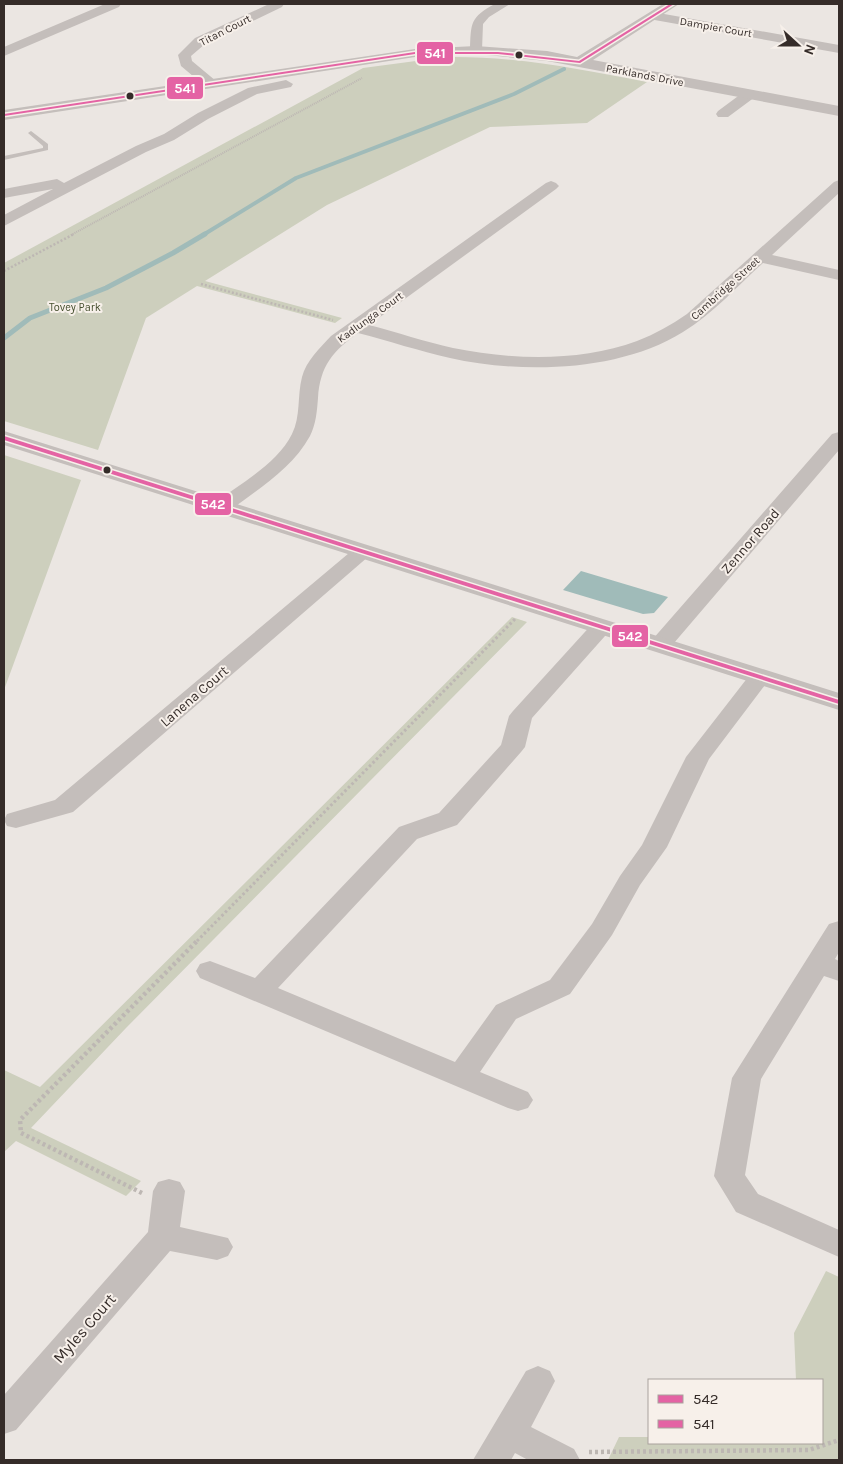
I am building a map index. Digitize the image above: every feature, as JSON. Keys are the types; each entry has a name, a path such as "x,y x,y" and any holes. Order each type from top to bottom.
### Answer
{"street":[{"path":"4,52 115,4"},
{"name":"Titan Court","path":"211,84 186,63 184,55 200,41 278,4"},
{"path":"476,50 477,23 485,14 504,4"},
{"path":"580,62 672,4"},
{"name":"Dampier Court","path":"653,16 839,49"},
{"name":"Parklands Drive","path":"4,115 415,53 476,50 513,52 580,62 839,111"},
{"path":"4,221 78,181 169,137 203,116 253,91 286,84"},
{"path":"723,114 750,94"},
{"path":"4,194 78,181"},
{"name":"Cambridge Street","path":"356,327 452,353 501,360 551,361 595,357 633,348 667,335 693,318 839,185"},
{"name":"Kadlunga Court","path":"222,507 280,461 300,435 308,413 311,376 322,358 337,340 551,186"},
{"path":"759,257 839,275"},
{"path":"4,438 839,702"},
{"name":"Zennor Road","path":"660,645 839,438"},
{"name":"Lanena Court","path":"16,820 64,806 362,552"},
{"path":"259,990 408,833 448,818 513,747 521,716 602,627"},
{"path":"461,1076 506,1012 560,987 602,929 629,882 654,847 698,757 760,677"},
{"path":"839,930 828,967 747,1078 729,1176 747,1204 839,1244"},
{"path":"210,971 518,1100"},
{"path":"166,1211 217,1247"},
{"name":"Myles Court","path":"4,1420 166,1211"},
{"path":"538,1381 500,1447 572,1456"}],"lane":[{"path":"4,158 46,149 46,145 31,133"}],"path":[{"path":"4,271 366,77"},
{"path":"201,284 356,327"},
{"path":"166,1211 21,1134 20,1120 530,604"},
{"path":"572,1456 809,1450 839,1440"}],"green space":[{"name":"Tovey Park","path":"446,57 522,61 647,82 587,123 490,127 327,205 205,281 342,318 335,323 197,286 146,318 98,450 4,421 4,263 363,68"},
{"path":"4,455 81,480 4,690"},
{"path":"512,617 527,622 126,1028 31,1128 141,1181 126,1196 16,1141 4,1152 4,1070 40,1087"},
{"path":"826,1271 839,1277 839,1460 608,1460 619,1437 648,1437 648,1444 823,1444 823,1379 796,1379 794,1333"}],"water":[{"path":"581,571 668,597 654,613 643,614 563,590"}],"waterway":[{"path":"203,235 296,178 514,94 564,69"},
{"path":"4,338 30,318 106,288 205,234"}],"transit line":[{"name":"541","path":"580,62 672,4"},
{"name":"541","path":"4,115 415,53 498,53 580,62"},
{"name":"542","path":"4,438 839,702"}]}
